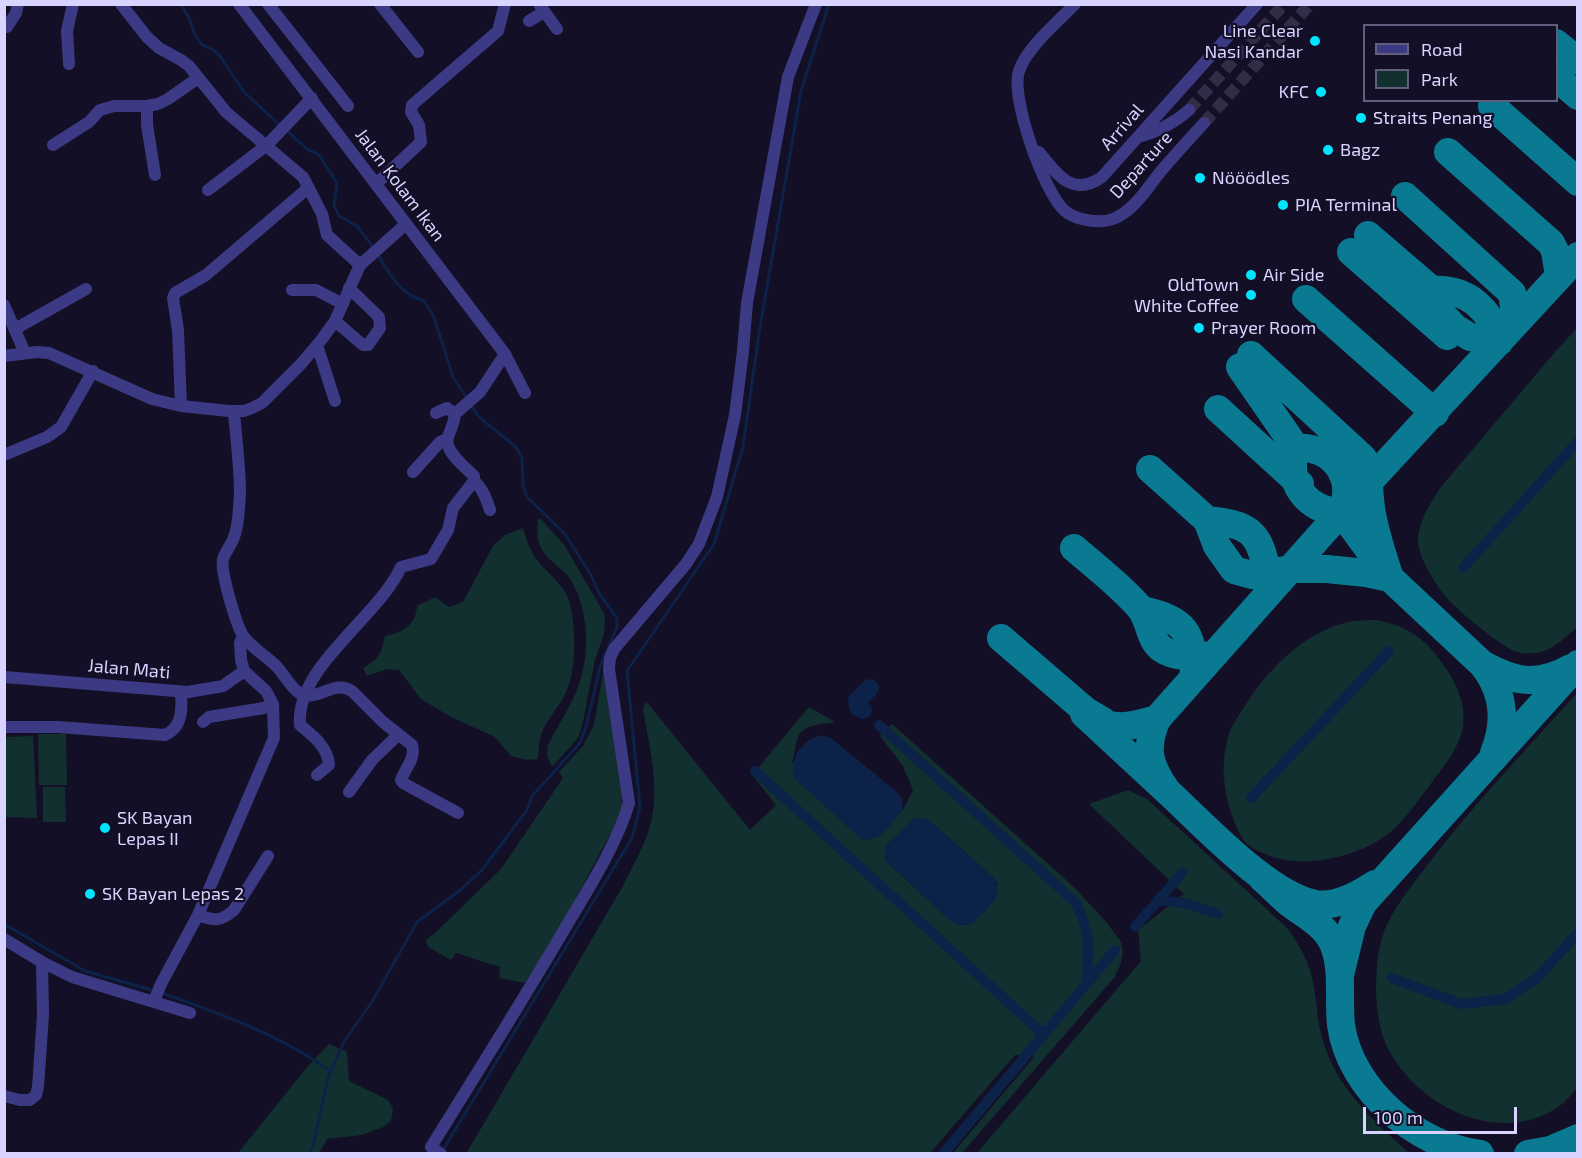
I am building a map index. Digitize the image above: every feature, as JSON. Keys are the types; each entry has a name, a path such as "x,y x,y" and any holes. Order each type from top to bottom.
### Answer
{"street":[{"path":"7,27 16,13 18,4"},
{"path":"69,64 67,31 72,4"},
{"path":"121,4 147,38 159,48 181,60 226,112 295,168 303,177 322,214 327,235 360,265"},
{"name":"Jalan Kolam Ikan","path":"239,4 506,354 525,393"},
{"path":"268,4 348,106"},
{"path":"380,4 418,52"},
{"path":"376,184 421,142 419,125 411,112 412,105 498,31 505,4"},
{"path":"438,1151 431,1147 594,880 623,822 629,803 610,679 610,658 614,649 686,564 699,544 717,497 735,415 747,303 788,77 816,4"},
{"path":"1032,144 1018,101 1019,72 1025,57 1075,4"},
{"name":"Arrival","path":"1032,144 1066,182 1079,187 1092,184 1102,177 1257,4"},
{"path":"529,21 542,8 557,29"},
{"path":"53,145 89,122 100,110 114,106 147,106 168,99 198,78"},
{"path":"208,190 267,145 312,98"},
{"path":"147,106 147,125 155,175"},
{"path":"1137,138 1162,129 1189,110"},
{"name":"Departure","path":"1032,144 1055,201 1067,213 1083,219 1113,219 1141,196 1203,123"},
{"path":"181,406 178,330 173,298 175,293 206,275 308,188"},
{"path":"4,356 25,352 49,353 152,399 181,406 244,411 262,403 317,345 335,321 360,265 406,224"},
{"path":"335,321 363,345 368,345 380,328 379,317 349,288"},
{"path":"15,329 86,289"},
{"path":"292,290 316,290 343,304"},
{"path":"4,305 25,352"},
{"path":"317,345 335,401"},
{"path":"490,510 486,495 474,481 474,476 448,447 447,439 459,410 474,397 506,354"},
{"path":"4,455 47,437 61,427 93,371"},
{"path":"436,413 447,408 459,410"},
{"path":"234,412 240,494 235,535 223,559 223,568 225,583 243,636 277,667 291,686 304,696 330,688 348,687 383,722 412,745 411,762 401,780 403,783 458,813"},
{"path":"413,471 440,442 447,439"},
{"path":"317,776 328,765 328,756 316,738 300,725 299,716 304,696 324,661 380,601 394,582 401,567 431,559 448,530 453,508 474,481"},
{"path":"157,996 198,915 274,738 273,704 266,691 244,670 240,651 243,636"},
{"name":"Jalan Mati","path":"4,677 188,693 223,686 235,680 244,670"},
{"path":"4,727 58,727 165,735 172,731 179,721 182,709 181,692"},
{"path":"204,722 209,717 264,708 273,704"},
{"path":"349,792 372,760 398,735"},
{"path":"198,915 220,920 234,910 268,856"},
{"path":"4,939 72,977 157,996 190,1013"},
{"path":"4,1096 30,1100 36,1095 43,1015 42,962"}],"green space":[{"path":"1577,328 1577,627 1547,650 1519,653 1490,636 1445,596 1424,563 1418,542 1420,527 1440,488"},
{"path":"538,519 541,519 565,546 605,615 604,634 595,660 578,738 552,767 547,755 548,745 581,679 586,633 581,602 575,588 567,574 549,559 539,544"},
{"path":"523,528 534,555 567,596 573,622 574,647 570,683 542,732 538,759 527,760 511,756 495,737 451,717 421,699 399,670 387,669 367,676 363,668 378,655 385,636 397,633 411,623 417,606 435,597 449,607 463,602 493,546 505,535"},
{"path":"1376,620 1398,626 1416,636 1438,657 1449,674 1460,695 1464,718 1455,749 1400,823 1383,838 1369,846 1335,858 1317,861 1283,860 1268,855 1244,841 1236,827 1228,803 1224,766 1228,736 1233,725 1268,674 1293,650 1322,631 1338,625 1354,621"},
{"path":"604,667 622,786 622,808 560,928 525,983 499,978 500,967 456,953 451,960 428,947 426,940 501,869 563,778 559,772 583,746 594,725"},
{"path":"1577,693 1577,1088 1554,1110 1528,1120 1505,1123 1483,1121 1440,1104 1404,1073 1391,1054 1381,1029 1376,997 1379,951 1389,920 1422,872 1478,803"},
{"path":"646,701 750,830 776,805 752,775 809,707 835,722 816,725 803,731 797,739 792,762 903,810 913,790 903,766 880,736 892,724 1075,888 1121,942 1123,952 1121,963 1114,978 962,1153 953,1153 1034,1057 1015,1055 930,1153 466,1154 623,886 645,842 653,812 654,782 643,709","holes":["915,818 929,820 998,884 967,925 952,922 886,861 886,846"]},
{"path":"38,734 66,734 67,785 39,785"},
{"path":"33,736 37,818 5,817 5,737"},
{"path":"43,787 65,787 66,822 43,822"},
{"path":"1128,790 1147,799 1287,928 1309,968 1321,1034 1337,1074 1358,1103 1409,1153 977,1153 1141,961 1138,930 1184,894 1089,804"},
{"path":"329,1044 347,1052 349,1081 388,1100 393,1108 391,1121 383,1127 362,1135 327,1139 319,1153 238,1153 308,1066"}],"water":[{"path":"821,735 831,738 898,793 902,799 903,810 879,836 867,840 860,838 794,778 793,764 798,751 808,741"},
{"path":"915,818 929,820 993,877 997,884 998,891 993,902 972,924 959,925 952,922 886,861 886,846"}],"waterway":[{"path":"181,4 201,44 220,56 244,92 281,126"},
{"path":"443,1150 632,838 640,807 627,671 714,544 743,447 759,333 801,91 829,4"},
{"path":"286,130 307,149 319,155 337,183 334,205 339,216 357,226 374,248"},
{"path":"377,253 396,282 408,294 424,301 434,317 453,377 467,398"},
{"path":"309,1154 313,1147 328,1077 345,1040 372,1002 417,922 459,891 482,870 527,810 533,795 580,743 600,667 617,627 617,618 599,593 591,575 565,534 527,497 523,485 522,458 516,447 479,417 470,404"},
{"path":"1463,568 1578,441"},
{"path":"1251,798 1389,651"},
{"path":"863,710 858,707 857,701 870,688"},
{"path":"879,725 1075,902 1087,933 1087,983"},
{"path":"755,771 1043,1034"},
{"path":"1135,927 1182,873"},
{"path":"1158,900 1184,903 1218,914"},
{"path":"4,924 85,971 155,991"},
{"path":"1392,978 1461,1004 1505,999 1537,978 1578,933"},
{"path":"943,1154 1115,950"},
{"path":"162,993 271,1036 331,1072"}],"taxiway":[{"path":"1558,45 1578,61"},
{"path":"1558,79 1578,96"},
{"path":"1492,106 1578,182"},
{"path":"1448,152 1551,243 1555,251 1559,276"},
{"path":"1405,196 1512,293 1516,323"},
{"path":"1368,235 1432,290 1442,314 1454,327 1470,337 1499,342 1490,320 1476,303 1456,293 1432,290"},
{"path":"1351,252 1447,336"},
{"path":"1157,719 1120,726 1103,723 1084,714 1167,791 1152,765 1150,756 1151,739 1157,719 1341,512 1578,256"},
{"path":"1306,299 1435,413"},
{"path":"1251,355 1363,458 1374,522 1390,578"},
{"path":"1240,367 1296,448"},
{"path":"1218,409 1300,484"},
{"path":"1296,448 1293,472 1301,492 1318,506 1341,512 1378,562"},
{"path":"1296,448 1321,452 1331,458 1338,467 1344,476 1346,488 1341,512"},
{"path":"1150,469 1207,520 1217,546 1234,570 1252,575 1267,573 1267,592"},
{"path":"1207,520 1233,524 1250,532 1260,548 1267,573 1291,569 1327,569 1390,578 1482,664"},
{"path":"1074,548 1117,584 1140,608 1154,640 1162,649 1180,656 1213,655"},
{"path":"1142,610 1168,618 1184,630 1191,647 1194,674"},
{"path":"1001,638 1086,711 1103,721"},
{"path":"1494,753 1501,729 1501,707 1495,685 1482,664 1505,675 1526,680 1548,678 1571,668"},
{"path":"1340,975 1352,926 1363,903 1578,664"},
{"path":"1167,791 1237,857 1278,888 1298,898 1316,904 1332,904 1354,896 1375,884"},
{"path":"1262,878 1289,903 1320,925 1333,943 1340,983 1341,1025 1347,1049 1372,1092 1390,1111 1433,1140 1456,1149 1480,1154"},
{"path":"1528,1154 1550,1150 1578,1138"}],"tunnel":[{"path":"1189,110 1284,4"},
{"path":"1204,123 1310,4"}],"place":[{"name":"Line Clear Nasi Kandar","path":"1315,41"},
{"name":"KFC","path":"1321,92"},
{"name":"Straits Penang","path":"1361,118"},
{"name":"Bagz","path":"1328,150"},
{"name":"Nööödles","path":"1200,178"},
{"name":"PIA Terminal","path":"1283,205"},
{"name":"Air Side","path":"1251,275"},
{"name":"OldTown White Coffee","path":"1251,295"},
{"name":"Prayer Room","path":"1199,328"},
{"name":"SK Bayan Lepas II","path":"105,828"},
{"name":"SK Bayan Lepas 2","path":"90,894"}]}
